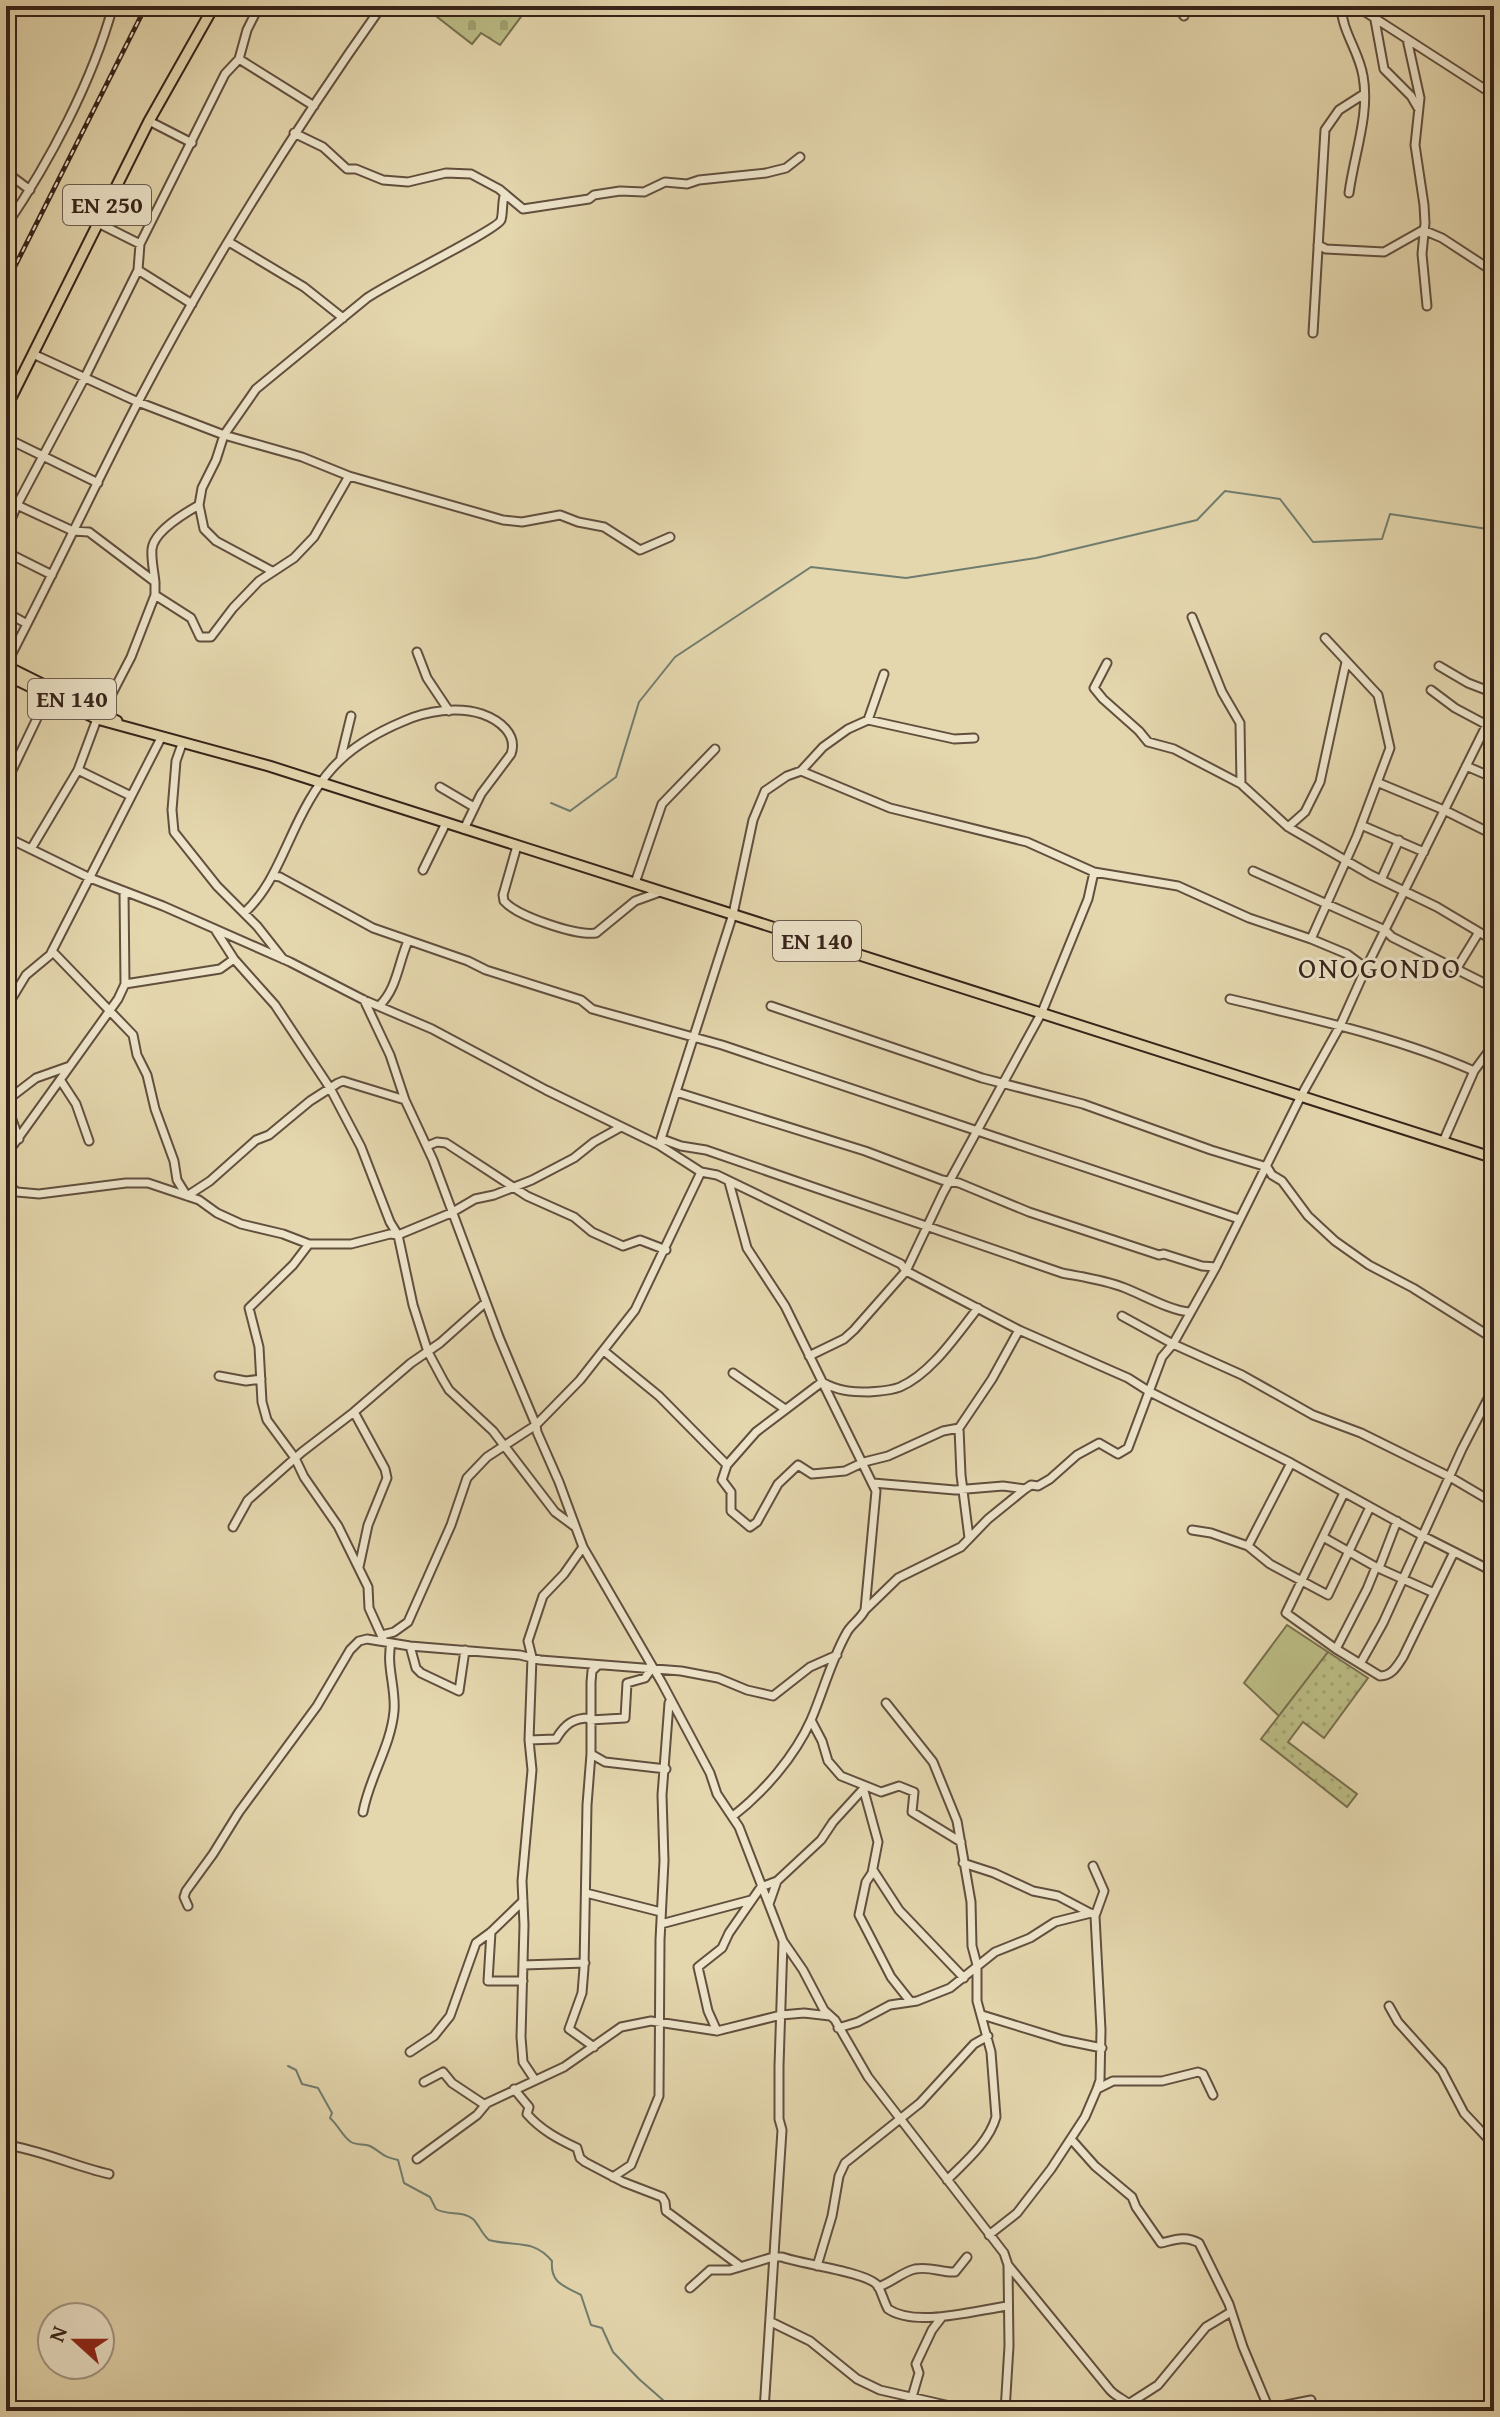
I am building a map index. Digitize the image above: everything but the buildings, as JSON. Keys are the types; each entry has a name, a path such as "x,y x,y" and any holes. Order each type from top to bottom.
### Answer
{"main road":[{"name":"EN 250","path":"6,408 149,121 214,6"},
{"name":"EN 140","path":"6,666 49,692"},
{"name":"EN 140","path":"6,675 138,731 269,766 1494,1158"}],"street":[{"path":"6,226 30,190 102,47 113,6"},
{"path":"6,532 138,270 140,244 225,74 239,59 247,30 259,6"},
{"path":"6,666 138,402 192,304 294,133 382,6"},
{"path":"1177,6 1184,16"},
{"path":"1341,6 1342,21 1363,72 1364,94 1349,193"},
{"path":"1356,6 1494,95"},
{"path":"1375,20 1384,69 1411,96 1419,110"},
{"path":"1407,39 1419,87 1415,145 1424,205 1422,262 1427,306"},
{"path":"239,59 314,106"},
{"path":"1313,333 1325,130 1339,110 1364,94"},
{"path":"149,121 192,143"},
{"path":"294,133 323,147 347,169 356,169 383,180 408,182 446,173 471,174 499,189 523,209 620,191 640,193 665,182 687,184 766,173 791,166 800,157"},
{"path":"6,172 30,190"},
{"path":"272,571 225,546 209,535 201,524 199,505 202,488 224,435 256,389 385,285 461,248 496,226 501,221 504,196"},
{"path":"98,223 140,244"},
{"path":"1318,245 1326,249 1384,252 1423,230"},
{"path":"1423,230 1442,238 1494,272"},
{"path":"229,242 324,301 343,318"},
{"path":"138,270 192,304"},
{"path":"33,354 138,402 224,435 302,457 349,476 513,523 560,515 604,527 640,550 670,537"},
{"path":"6,438 98,483"},
{"path":"155,595 191,618 197,634 206,639 211,637 242,599 272,571 294,558 314,537 349,476"},
{"path":"6,500 73,531 89,532 155,582"},
{"path":"31,849 78,770 100,716 131,657 155,595 154,542 180,517 199,505"},
{"path":"6,552 52,575"},
{"path":"6,612 27,624"},
{"path":"1192,617 1222,692 1240,723 1241,784"},
{"path":"1311,939 1379,783 1390,748 1378,695 1325,638"},
{"path":"417,652 427,678 449,711"},
{"path":"1288,827 1305,812 1320,782 1346,662"},
{"path":"1107,663 1094,688 1148,742 1174,749 1241,784 1288,827 1494,941"},
{"path":"1439,666 1468,683 1494,693"},
{"path":"868,720 884,674"},
{"path":"1431,690 1455,708 1485,724"},
{"path":"7,778 49,692"},
{"path":"733,1816 748,1805 796,1747 811,1720 846,1632 898,1578 953,1552 1025,1489 1050,1479 1077,1455 1099,1443 1114,1453 1124,1452 1132,1439 1162,1357 1173,1344 1216,1267 1301,1096 1340,1026 1494,710"},
{"path":"244,913 276,876 319,782 341,757 411,718 449,711 470,711 485,715 505,727 510,734 511,754 474,807 464,829"},
{"path":"341,757 351,716"},
{"path":"660,1142 733,914 742,861 765,791 801,771 830,741 868,720 954,739 974,738"},
{"path":"6,1008 26,975 52,951 161,738"},
{"path":"182,744 176,761 172,810 174,832 217,886 284,960"},
{"path":"635,883 662,804 715,749"},
{"path":"1466,766 1494,778"},
{"path":"78,770 131,796"},
{"path":"801,771 890,808 1027,842 1094,872 1178,886 1249,918 1347,954 1366,968"},
{"path":"1379,783 1494,835"},
{"path":"440,787 474,807"},
{"path":"423,870 446,823"},
{"path":"1361,825 1424,852"},
{"path":"6,837 90,878 284,960 364,1000 432,1029 621,1127 660,1142 706,1150 1062,1273 1115,1285 1176,1310 1190,1312"},
{"path":"1381,880 1399,840"},
{"path":"517,846 504,901 517,911 566,929 596,933 635,901 660,892"},
{"path":"1253,871 1385,930 1392,937 1494,988"},
{"path":"809,1356 844,1339 906,1271 1042,1012 1088,899 1094,872"},
{"path":"276,876 345,914 408,941 581,1000 592,1009 831,1081 1239,1219"},
{"path":"6,1155 111,1011 125,984 124,891"},
{"path":"215,930 234,959 275,1005 330,1088 361,1147 398,1235 407,1281 428,1352 449,1390 483,1420 549,1505 577,1529"},
{"path":"1457,968 1479,932"},
{"path":"379,1006 391,995 408,941"},
{"path":"52,951 133,1035 172,1155 177,1180 187,1196"},
{"path":"125,984 220,969 234,959"},
{"path":"1230,999 1340,1026 1441,1056 1474,1071"},
{"path":"364,1000 427,1146 583,1547 710,1773 717,1794 733,1816 783,1941 857,2061 1004,2253 1008,2265 1005,2411"},
{"path":"771,1006 982,1078 1083,1104 1267,1167 1272,1175 1282,1181 1308,1216 1335,1241 1369,1265 1413,1288 1494,1339"},
{"path":"1443,1142 1474,1071 1494,1044"},
{"path":"19,1139 6,1102 36,1078 70,1066"},
{"path":"61,1081 76,1104 89,1141"},
{"path":"187,1196 210,1181 256,1140 269,1135 302,1107 343,1081 405,1100"},
{"path":"676,1092 865,1151 959,1183 1029,1212 1159,1255 1216,1267"},
{"path":"6,1184 17,1192 39,1194 139,1182 199,1200 234,1221 309,1244 351,1244 390,1234 398,1235 451,1213 475,1199 515,1188 574,1158 621,1127"},
{"path":"427,1146 443,1141 527,1196 574,1217 592,1232 623,1246 640,1240 666,1250"},
{"path":"660,1142 701,1172 717,1175 845,1236 1019,1330 1128,1378 1494,1572"},
{"path":"385,1640 408,1622 451,1525 467,1478 487,1457 536,1425 604,1351 635,1310 701,1172"},
{"path":"729,1182 747,1248 785,1306 876,1491 865,1610"},
{"path":"309,1244 293,1265 249,1308 248,1313 259,1347 262,1402 267,1420 338,1526 368,1587 369,1608 389,1653 393,1719 363,1812"},
{"path":"233,1527 248,1500 295,1458 486,1302"},
{"path":"822,1382 835,1389 856,1392 900,1387 927,1367 978,1308"},
{"path":"1122,1316 1173,1344 1242,1375 1313,1415 1361,1433 1450,1477 1494,1503"},
{"path":"969,1538 959,1428 992,1379 1019,1330"},
{"path":"604,1351 659,1396 727,1465"},
{"path":"733,1373 785,1409"},
{"path":"219,1376 246,1381 261,1379"},
{"path":"822,1382 756,1432 727,1465 722,1480 731,1492 731,1511 750,1527 757,1522 783,1478 798,1465 812,1474 845,1471 943,1431 959,1428"},
{"path":"1360,1664 1383,1623 1494,1387"},
{"path":"354,1412 387,1478 371,1516 359,1569"},
{"path":"1248,1546 1291,1463"},
{"path":"873,1483 935,1489 1003,1486 1025,1489"},
{"path":"1344,1493 1286,1613 1380,1676 1395,1670 1454,1552"},
{"path":"1192,1530 1248,1546 1270,1564 1328,1595 1370,1507"},
{"path":"1336,1649 1397,1521"},
{"path":"1323,1537 1377,1568 1434,1593"},
{"path":"535,2080 523,2062 522,1881 527,1840 526,1809 532,1770 529,1740 532,1657 528,1641 543,1596 583,1547"},
{"path":"188,1906 184,1901 186,1891 317,1706 350,1650 359,1641 385,1640 410,1646 632,1669 652,1668 718,1678 753,1692 773,1696 810,1667 837,1655"},
{"path":"410,1646 416,1668 421,1673 459,1691 465,1650"},
{"path":"594,2047 569,2029 582,1993 585,1963 591,1675 598,1665"},
{"path":"529,1740 556,1739 568,1724 579,1718 625,1718 627,1683 645,1678 652,1668"},
{"path":"613,2177 631,2165 657,2103 664,1861 662,1795 666,1769 668,1697"},
{"path":"886,1703 938,1770 962,1842 971,1902 977,2001 988,2036 996,2117 988,2136 947,2180"},
{"path":"811,1720 833,1770 865,1789 886,1792 899,1786 914,1792 912,1812 962,1842"},
{"path":"591,1754 602,1761 666,1769"},
{"path":"865,1789 878,1839 873,1870 866,1882 859,1915 891,1977 910,2001"},
{"path":"717,2031 708,2011 698,1967 722,1948 761,1887 777,1881 821,1840 833,1822 865,1789"},
{"path":"963,1863 1033,1891 1058,1896 1093,1914"},
{"path":"989,2235 1017,2213 1071,2139 1100,2080 1102,2048 1093,1914 1104,1891 1093,1866"},
{"path":"873,1870 899,1910 964,1978"},
{"path":"769,1904 777,1881"},
{"path":"586,1893 661,1912"},
{"path":"661,1924 752,1900"},
{"path":"410,2052 444,2026 461,1988 474,1946 523,1901"},
{"path":"838,2028 858,2022 890,2005 950,1988 995,1952 1030,1938 1052,1924 1093,1914"},
{"path":"491,1932 488,1981 523,1981"},
{"path":"764,2411 782,2130 779,2119 783,1941"},
{"path":"523,1965 585,1963"},
{"path":"1389,2006 1398,2022 1442,2071 1464,2113 1494,2145"},
{"path":"417,2159 477,2115 485,2105 564,2067 621,2027 658,2022 717,2031 781,2015 804,2013 831,2016"},
{"path":"982,2015 1063,2040 1102,2048"},
{"path":"817,2266 842,2167 920,2103 974,2044 988,2036"},
{"path":"424,2082 443,2072 452,2083 485,2105"},
{"path":"1097,2089 1113,2081 1162,2081 1198,2072 1203,2074 1213,2095"},
{"path":"514,2089 529,2107 527,2114 552,2137 577,2148 582,2161 662,2197 666,2211 740,2266"},
{"path":"1071,2139 1095,2166 1132,2197 1161,2243 1173,2238 1191,2239 1199,2243 1210,2261 1269,2409"},
{"path":"6,2145 35,2149 109,2174"},
{"path":"690,2288 710,2270 728,2271 773,2257 872,2281 891,2311 908,2316 942,2317 1008,2306"},
{"path":"878,2287 916,2269 937,2268 955,2272 967,2257"},
{"path":"1008,2265 1110,2390 1133,2407 1158,2385 1206,2327 1231,2312"},
{"path":"912,2397 919,2373 916,2364 931,2331 942,2317"},
{"path":"771,2322 810,2341 857,2379 880,2390 972,2411"},
{"path":"1255,2411 1311,2400"}],"green space":[{"path":"423,6 529,6 500,45 481,33 472,44"},
{"path":"1287,1625 1328,1652 1279,1716 1244,1683"},
{"path":"1328,1652 1368,1678 1324,1738 1303,1722 1288,1742 1357,1794 1347,1807 1261,1739"}],"waterway":[{"path":"551,803 570,811 616,777 639,702 675,657 811,567 906,578 1036,558 1197,520 1225,491 1280,499 1313,542 1382,539 1390,514 1494,530"},
{"path":"288,2066 296,2070 302,2084 318,2088 332,2113 330,2118 348,2140 370,2146 398,2160 404,2183 430,2197 436,2209 469,2216 489,2240 523,2244 545,2254 552,2261 556,2279 581,2295 591,2325 602,2328 613,2352 664,2401 680,2404 688,2411"}],"railway":[{"path":"6,284 146,6"}],"district":[{"name":"ONOGONDO","path":"1380,968"}]}
